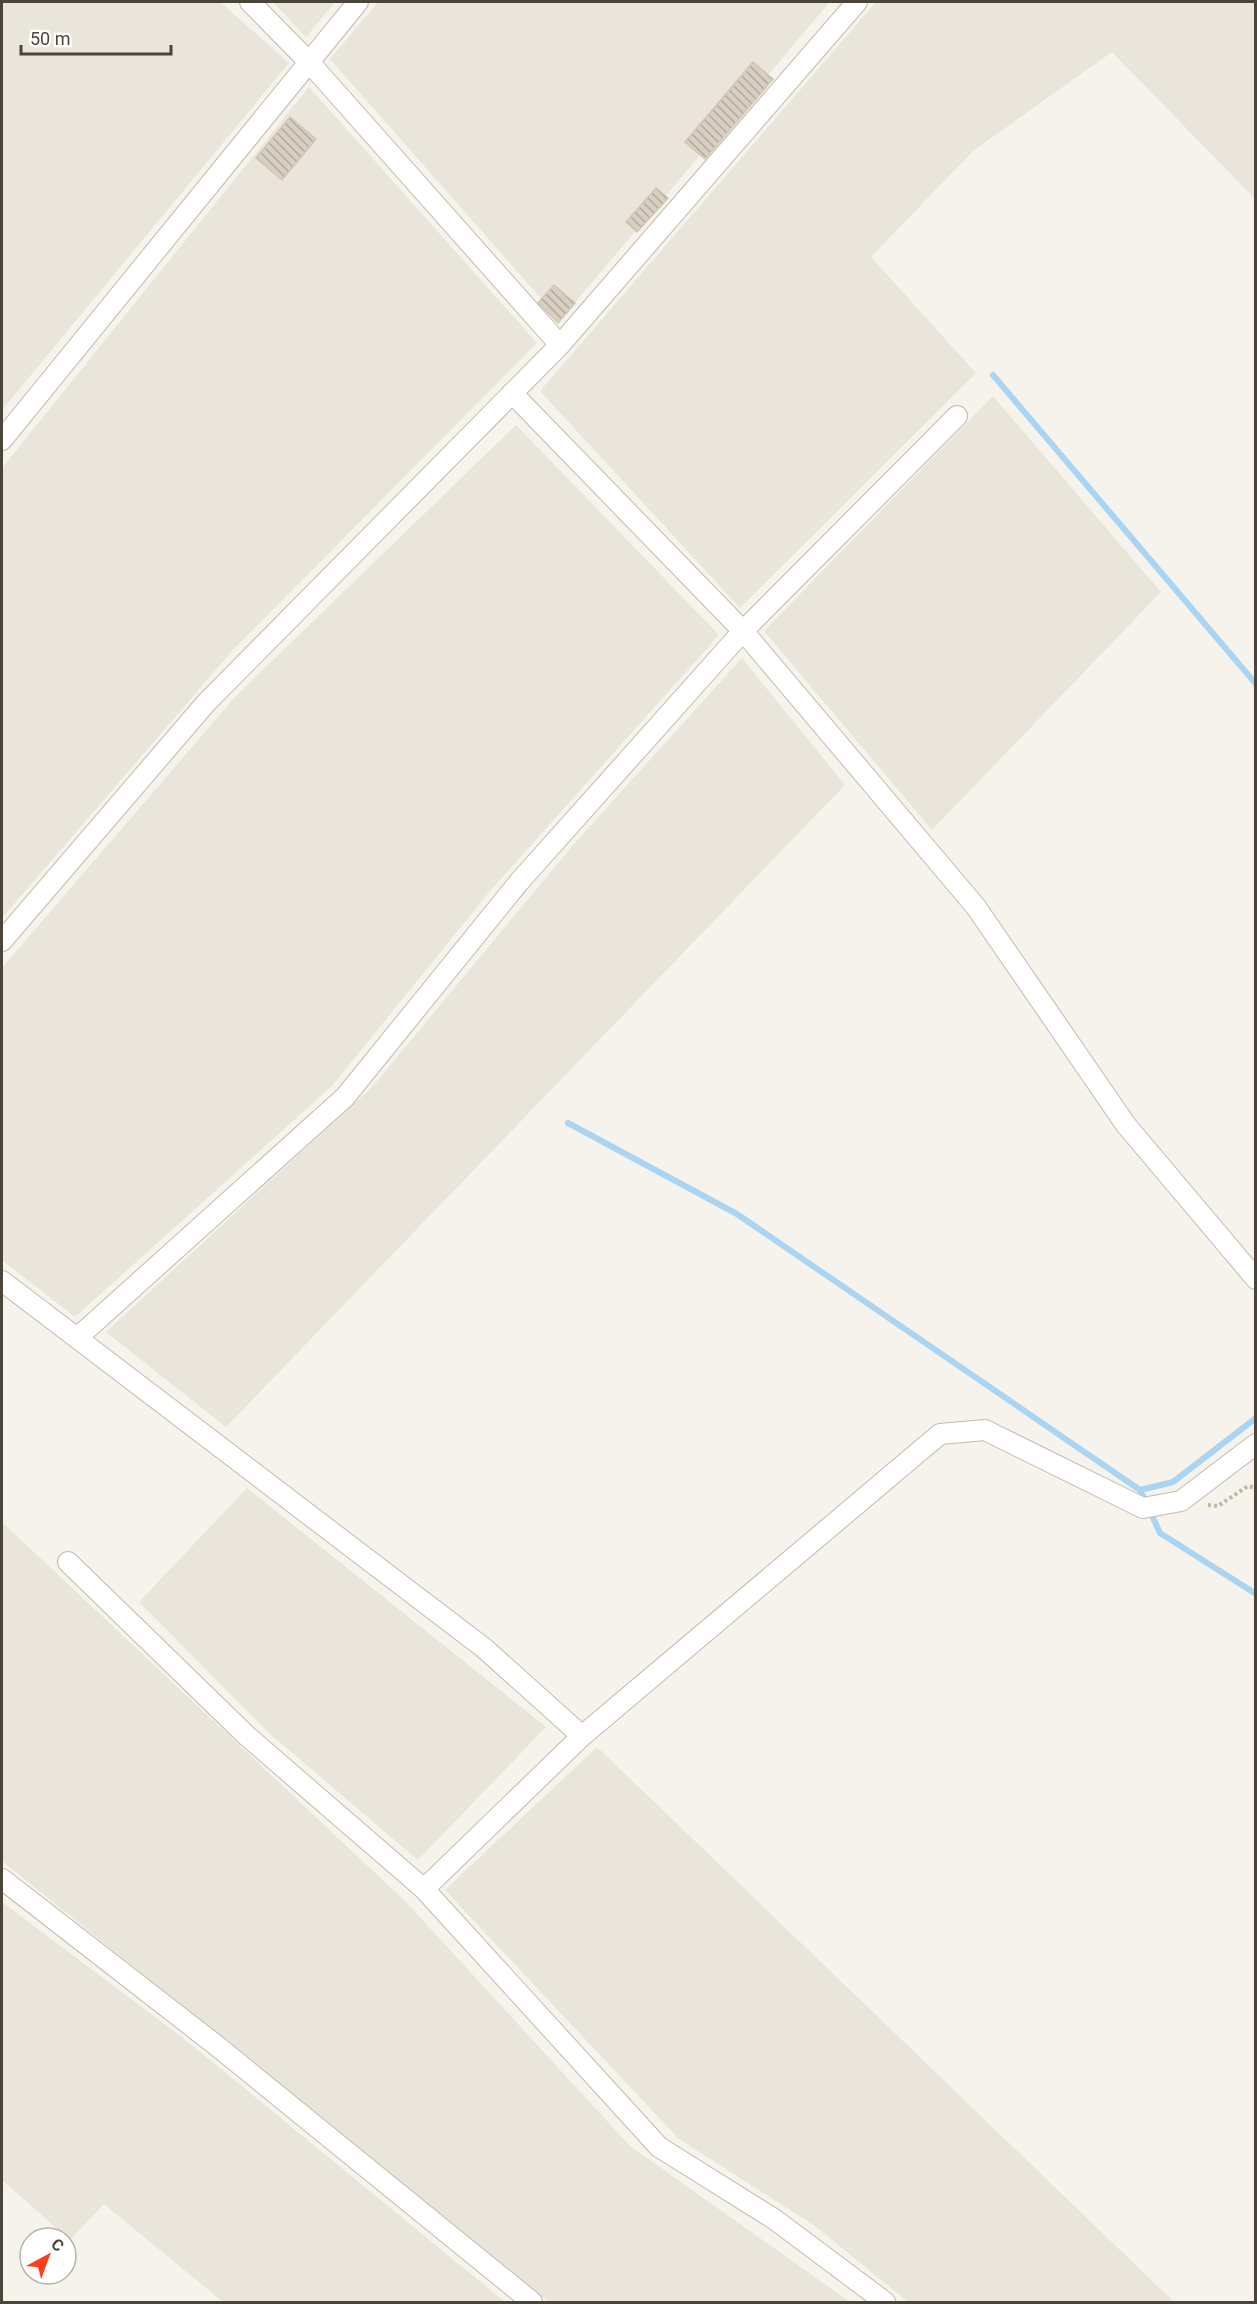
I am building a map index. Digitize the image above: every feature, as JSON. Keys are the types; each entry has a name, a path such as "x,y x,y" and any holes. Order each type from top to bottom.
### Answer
{"street":[{"path":"250,2 309,62 560,345"},
{"path":"2,440 358,2"},
{"path":"2,941 206,703 560,345 857,2"},
{"path":"512,393 743,631 976,908 1126,1125 1256,1279"},
{"path":"77,1338 345,1097 519,882 743,631 957,416"},
{"path":"2,1281 484,1648 582,1736"},
{"path":"424,1889 582,1736 940,1434 985,1430 1143,1508 1181,1501 1256,1444"},
{"path":"68,1562 247,1736 424,1889 660,2147 774,2219 885,2302"},
{"path":"2,1879 217,2046 532,2302"}],"shaded area":[{"path":"2,2 220,2 289,63 2,410"},
{"path":"273,2 335,2 306,37"},
{"path":"378,2 830,2 560,320 330,59"},
{"path":"876,2 1255,2 1255,199 1112,52 973,151 871,257 976,373 740,608 540,391"},
{"path":"309,87 537,343 232,651 2,918 2,468"},
{"path":"993,396 1161,592 932,830 764,631"},
{"path":"516,425 719,635 490,891 332,1086 75,1317 2,1260 2,968 235,697"},
{"path":"742,658 845,785 226,1427 106,1332 373,1086 574,844"},
{"path":"247,1488 546,1727 418,1860 270,1734 139,1602"},
{"path":"2,1522 406,1902 630,2146 850,2302 549,2302 2,1861"},
{"path":"597,1747 1174,2302 908,2302 815,2226 679,2139 445,1890"},
{"path":"2,1902 183,2038 505,2302 223,2302 104,2204 78,2232 78,2226 54,2226 2,2180"}],"building":[{"path":"753,62 773,79 705,159 685,142"},
{"path":"290,117 316,139 282,180 256,158"},
{"path":"656,188 668,198 637,232 626,222"},
{"path":"554,285 575,303 558,323 538,303"}],"waterway":[{"path":"993,375 1256,684"},
{"path":"568,1123 737,1214 1140,1490 1160,1533 1256,1594"},
{"path":"1140,1490 1173,1482 1256,1418"}]}
